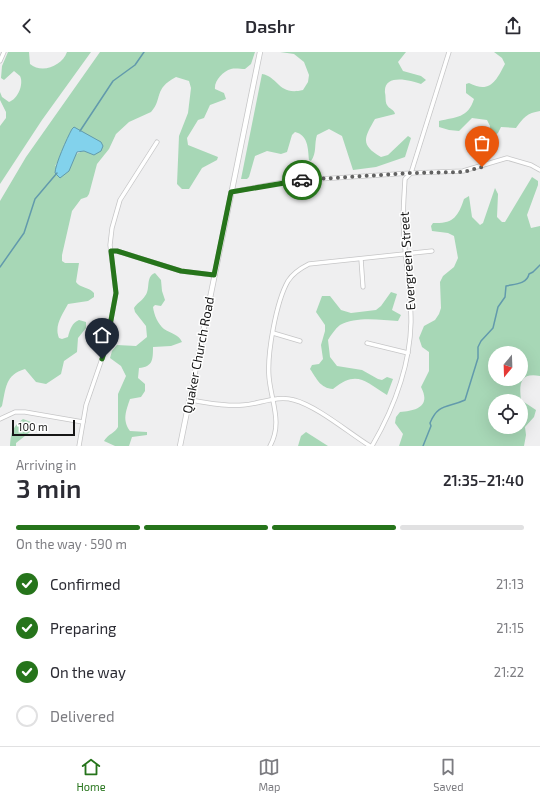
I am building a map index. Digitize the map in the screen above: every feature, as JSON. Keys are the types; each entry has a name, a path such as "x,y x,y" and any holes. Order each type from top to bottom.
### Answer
{"street":[{"path":"0,61 4,52"},
{"name":"Quaker Church Road","path":"180,446 260,52"},
{"name":"Evergreen Street","path":"371,446 396,395 408,354 411,321 405,255 403,206 405,179 411,173 449,52"},
{"path":"79,446 92,384 106,347 115,300 116,293 111,251 112,228 120,200 157,142"},
{"path":"231,192 289,181 411,173 469,171 507,158 531,165 540,170"},
{"path":"111,251 117,251 181,271 214,275"},
{"path":"270,446 275,435 277,421 269,378 269,363 273,333 285,288 294,274 309,264 432,251"},
{"path":"361,259 364,287"},
{"path":"273,333 300,341"},
{"path":"368,343 408,354"},
{"path":"189,400 231,406 245,405 274,399 294,400 316,410 371,446"},
{"path":"0,419 15,412 25,412 83,422"}],"green space":[{"path":"8,52 29,52 30,64 35,67 46,68 56,65 61,61 67,52 91,52 42,120 0,184 0,126 6,118 6,112 0,100 0,92 2,97 9,102 15,98 21,87 20,76 14,71 4,80 1,78 2,66"},
{"path":"100,52 255,52 251,64 245,69 231,69 220,77 216,83 215,89 224,93 226,99 210,105 204,118 198,120 187,138 188,145 218,157 217,160 202,168 189,189 182,189 177,184 179,136 188,113 191,88 189,81 176,77 169,81 161,90 157,103 151,112 129,122 116,134 109,149 97,164 89,194 87,197 81,199 72,211 62,255 62,261 65,263 79,263 76,282 94,293 94,297 88,301 68,304 58,325 57,329 59,338 62,339 68,337 72,327 77,321 79,320 86,322 86,328 78,338 77,352 64,361 61,374 46,384 36,382 25,369 18,372 10,379 8,383 2,406 0,408 0,201 26,157","holes":["72,129 94,155 86,151 82,151 55,166 61,157"]},
{"path":"280,52 406,52 398,62 403,71 421,76 426,80 421,84 404,80 393,80 388,83 385,93 386,102 395,114 375,119 368,131 366,141 370,149 381,157 388,155 408,136 411,138 405,157 376,167 353,170 342,136 329,129 317,135 314,155 311,161 309,160 308,147 305,139 303,136 295,132 292,135 287,152 281,154 267,151 255,156 249,177 247,179 241,179 262,74 268,76 288,90 303,90 308,82 309,75 304,62 294,54"},
{"path":"494,52 540,52 540,111 526,116 516,128 501,127 495,135 489,132 490,126 487,120 472,118 459,131 439,127 439,121 461,116 468,110 474,99 466,93 466,84 469,83 482,87 487,86 492,84 499,76 505,64 502,58"},
{"path":"532,177 538,181 538,185 527,215 531,228 540,226 540,376 528,376 528,346 488,346 488,386 521,386 520,394 488,394 488,434 526,434 524,446 399,446 403,434 395,423 396,417 400,412 417,409 421,406 424,399 424,393 421,387 429,371 429,352 422,347 419,338 424,326 435,320 439,314 441,308 440,282 443,276 454,267 458,258 454,236 448,233 432,231 431,226 433,223 450,221 454,218 457,215 464,199 469,196 472,217 480,225 483,223 495,188 498,194 497,217 502,222 505,222"},
{"path":"155,273 161,280 165,300 161,306 155,305 153,307 155,316 164,329 177,336 182,342 171,346 153,347 153,355 150,364 139,368 138,378 145,384 145,391 141,397 130,399 125,419 130,431 147,432 147,435 132,437 129,446 115,446 104,441 118,427 118,394 126,376 121,366 110,358 112,351 117,345 136,346 147,337 146,326 135,312 134,308 147,293 150,277"},
{"path":"391,292 397,294 392,310 401,315 398,321 369,319 353,320 340,325 328,340 330,357 337,366 362,370 382,380 387,377 393,379 387,395 366,382 355,379 341,383 333,389 322,385 310,369 312,365 319,364 323,359 321,345 325,325 316,312 322,296 330,296 341,310 351,313 376,310 381,306"},
{"path":"528,405 536,410 534,417 528,424"},
{"path":"23,419 31,422 30,432 16,443 16,446 10,446 13,431 16,425"},
{"path":"306,432 328,446 298,446 301,436"}],"water":[{"path":"74,127 101,142 103,146 101,151 94,155 84,151 77,152 69,171 60,178 55,173 59,158"}],"waterway":[{"path":"80,131 113,81 135,65 144,52"},
{"path":"0,267 24,233 35,199 57,173"},
{"path":"423,446 431,426 430,423 436,412 444,407 465,400 478,358 478,347 481,341 493,328 498,307 505,297 506,286 523,282 529,274 540,265"}],"way so far":[{"path":"302,180 411,173 463,172 482,167"}],"route":[{"path":"102,359 110,329 116,293 111,251 136,256 168,268 214,275 231,192 302,180"}]}
